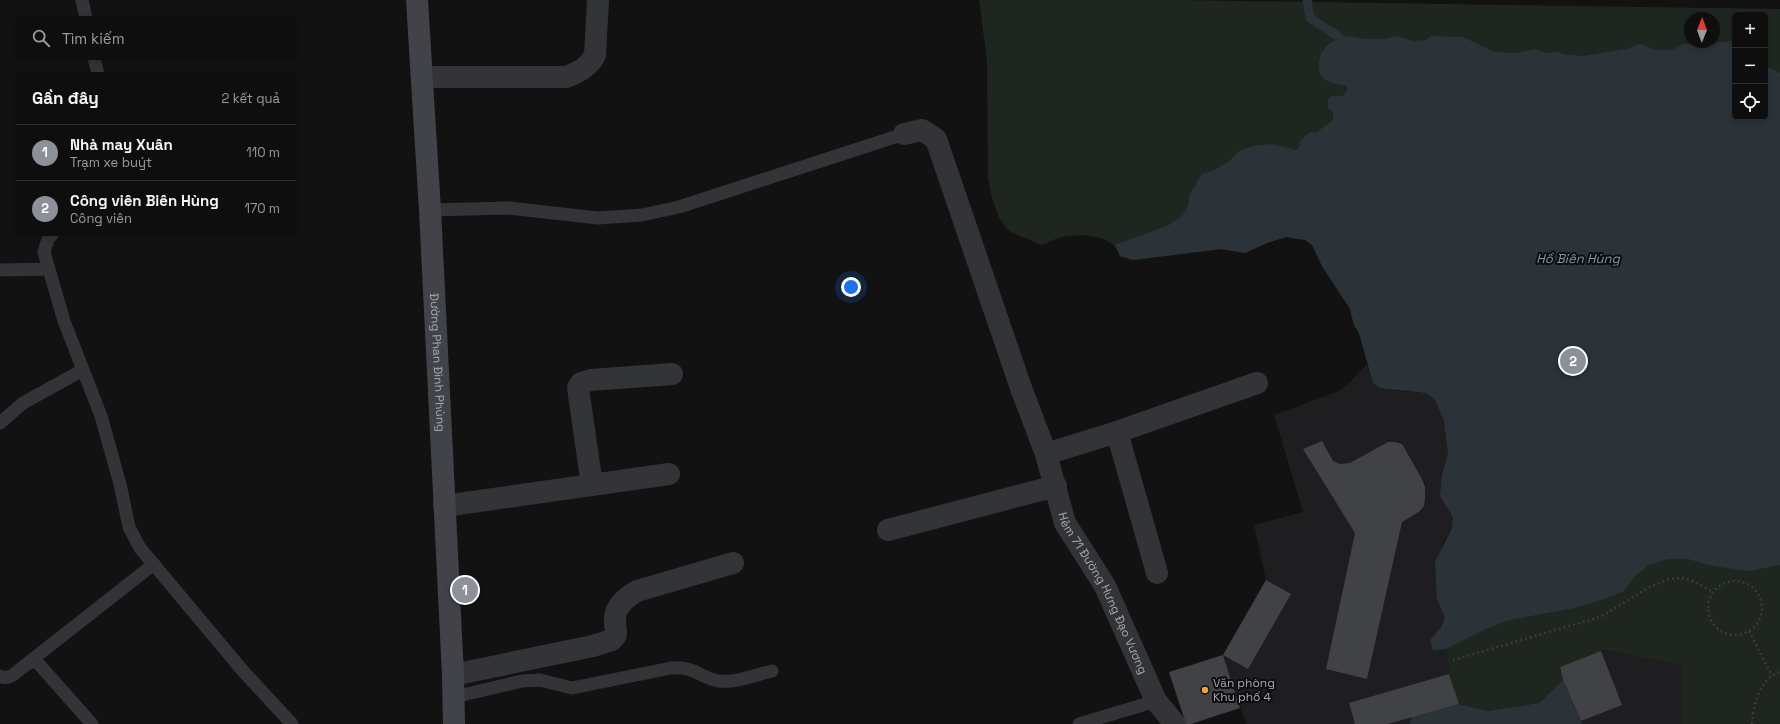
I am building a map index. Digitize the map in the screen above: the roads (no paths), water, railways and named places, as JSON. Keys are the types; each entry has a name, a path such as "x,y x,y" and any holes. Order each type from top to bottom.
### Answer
{"main road":[{"name":"Đường Phan Đình Phùng","path":"417,0 430,210 453,675 454,724"}],"street":[{"path":"422,77 567,77 585,68 591,63 595,55 598,0"},
{"name":"Hẻm 71 Đường Hưng Đạo Vương","path":"904,134 922,130 936,139 1021,388 1046,454 1065,523 1105,586 1156,701 1175,724"},
{"path":"592,485 578,387 581,383 591,380 672,374"},
{"path":"1046,454 1116,432 1258,383"},
{"path":"1116,432 1157,573"},
{"path":"444,506 669,474"},
{"path":"888,530 1056,486"},
{"path":"453,675 593,646 612,640 616,635 615,620 617,609 626,597 637,591 733,563"}],"lane":[{"path":"82,0 86,16"},
{"path":"94,60 98,72"},
{"path":"430,210 509,208 598,218 642,215 678,207 904,134"},
{"path":"51,236 48,239 44,252 64,321 101,416 120,484 129,527 140,548 243,671 292,724"},
{"path":"0,270 49,269"},
{"path":"0,423 23,403 83,370"},
{"path":"0,676 3,678 10,677 154,564"},
{"path":"29,662 39,663 92,724"},
{"path":"454,697 522,681 540,680 572,688 671,668 683,667 718,681 729,681 772,671"},
{"path":"1078,724 1156,701"}],"water":[{"name":"Hồ Biên Hùng","path":"1348,36 1366,39 1386,39 1397,36 1414,41 1425,40 1432,36 1463,37 1494,52 1515,53 1535,49 1546,53 1559,52 1563,54 1583,56 1626,49 1640,44 1656,50 1668,50 1684,44 1684,48 1720,48 1720,42 1732,41 1732,120 1768,120 1768,67 1780,73 1780,565 1749,571 1713,566 1688,559 1668,559 1649,565 1634,577 1624,591 1610,597 1575,608 1509,620 1486,629 1446,649 1433,650 1430,640 1441,627 1445,618 1437,599 1435,562 1452,528 1453,517 1440,496 1442,475 1448,454 1444,421 1435,400 1426,393 1380,388 1373,383 1359,333 1354,325 1350,309 1322,266 1312,245 1305,240 1286,237 1267,243 1245,253 1221,249 1133,260 1120,256 1115,245 1169,225 1183,215 1189,204 1189,196 1202,174 1212,171 1228,162 1239,151 1253,146 1271,144 1297,150 1300,145 1299,142 1310,132 1317,132 1333,120 1333,112 1328,108 1328,99 1332,96 1342,96 1347,91 1347,86 1332,83 1323,78 1319,71 1319,61 1323,50 1332,42"},
{"path":"1563,680 1582,724 1409,724 1412,717 1459,704 1488,711 1539,703"}],"waterway":[{"path":"1307,0 1310,18 1339,37"}],"place":[{"name":"Công viên Biên Hùng","path":"1573,361"},
{"name":"Nhà may Xuân","path":"465,590"},
{"name":"Văn phòng Khu phố 4","path":"1205,690"}]}
